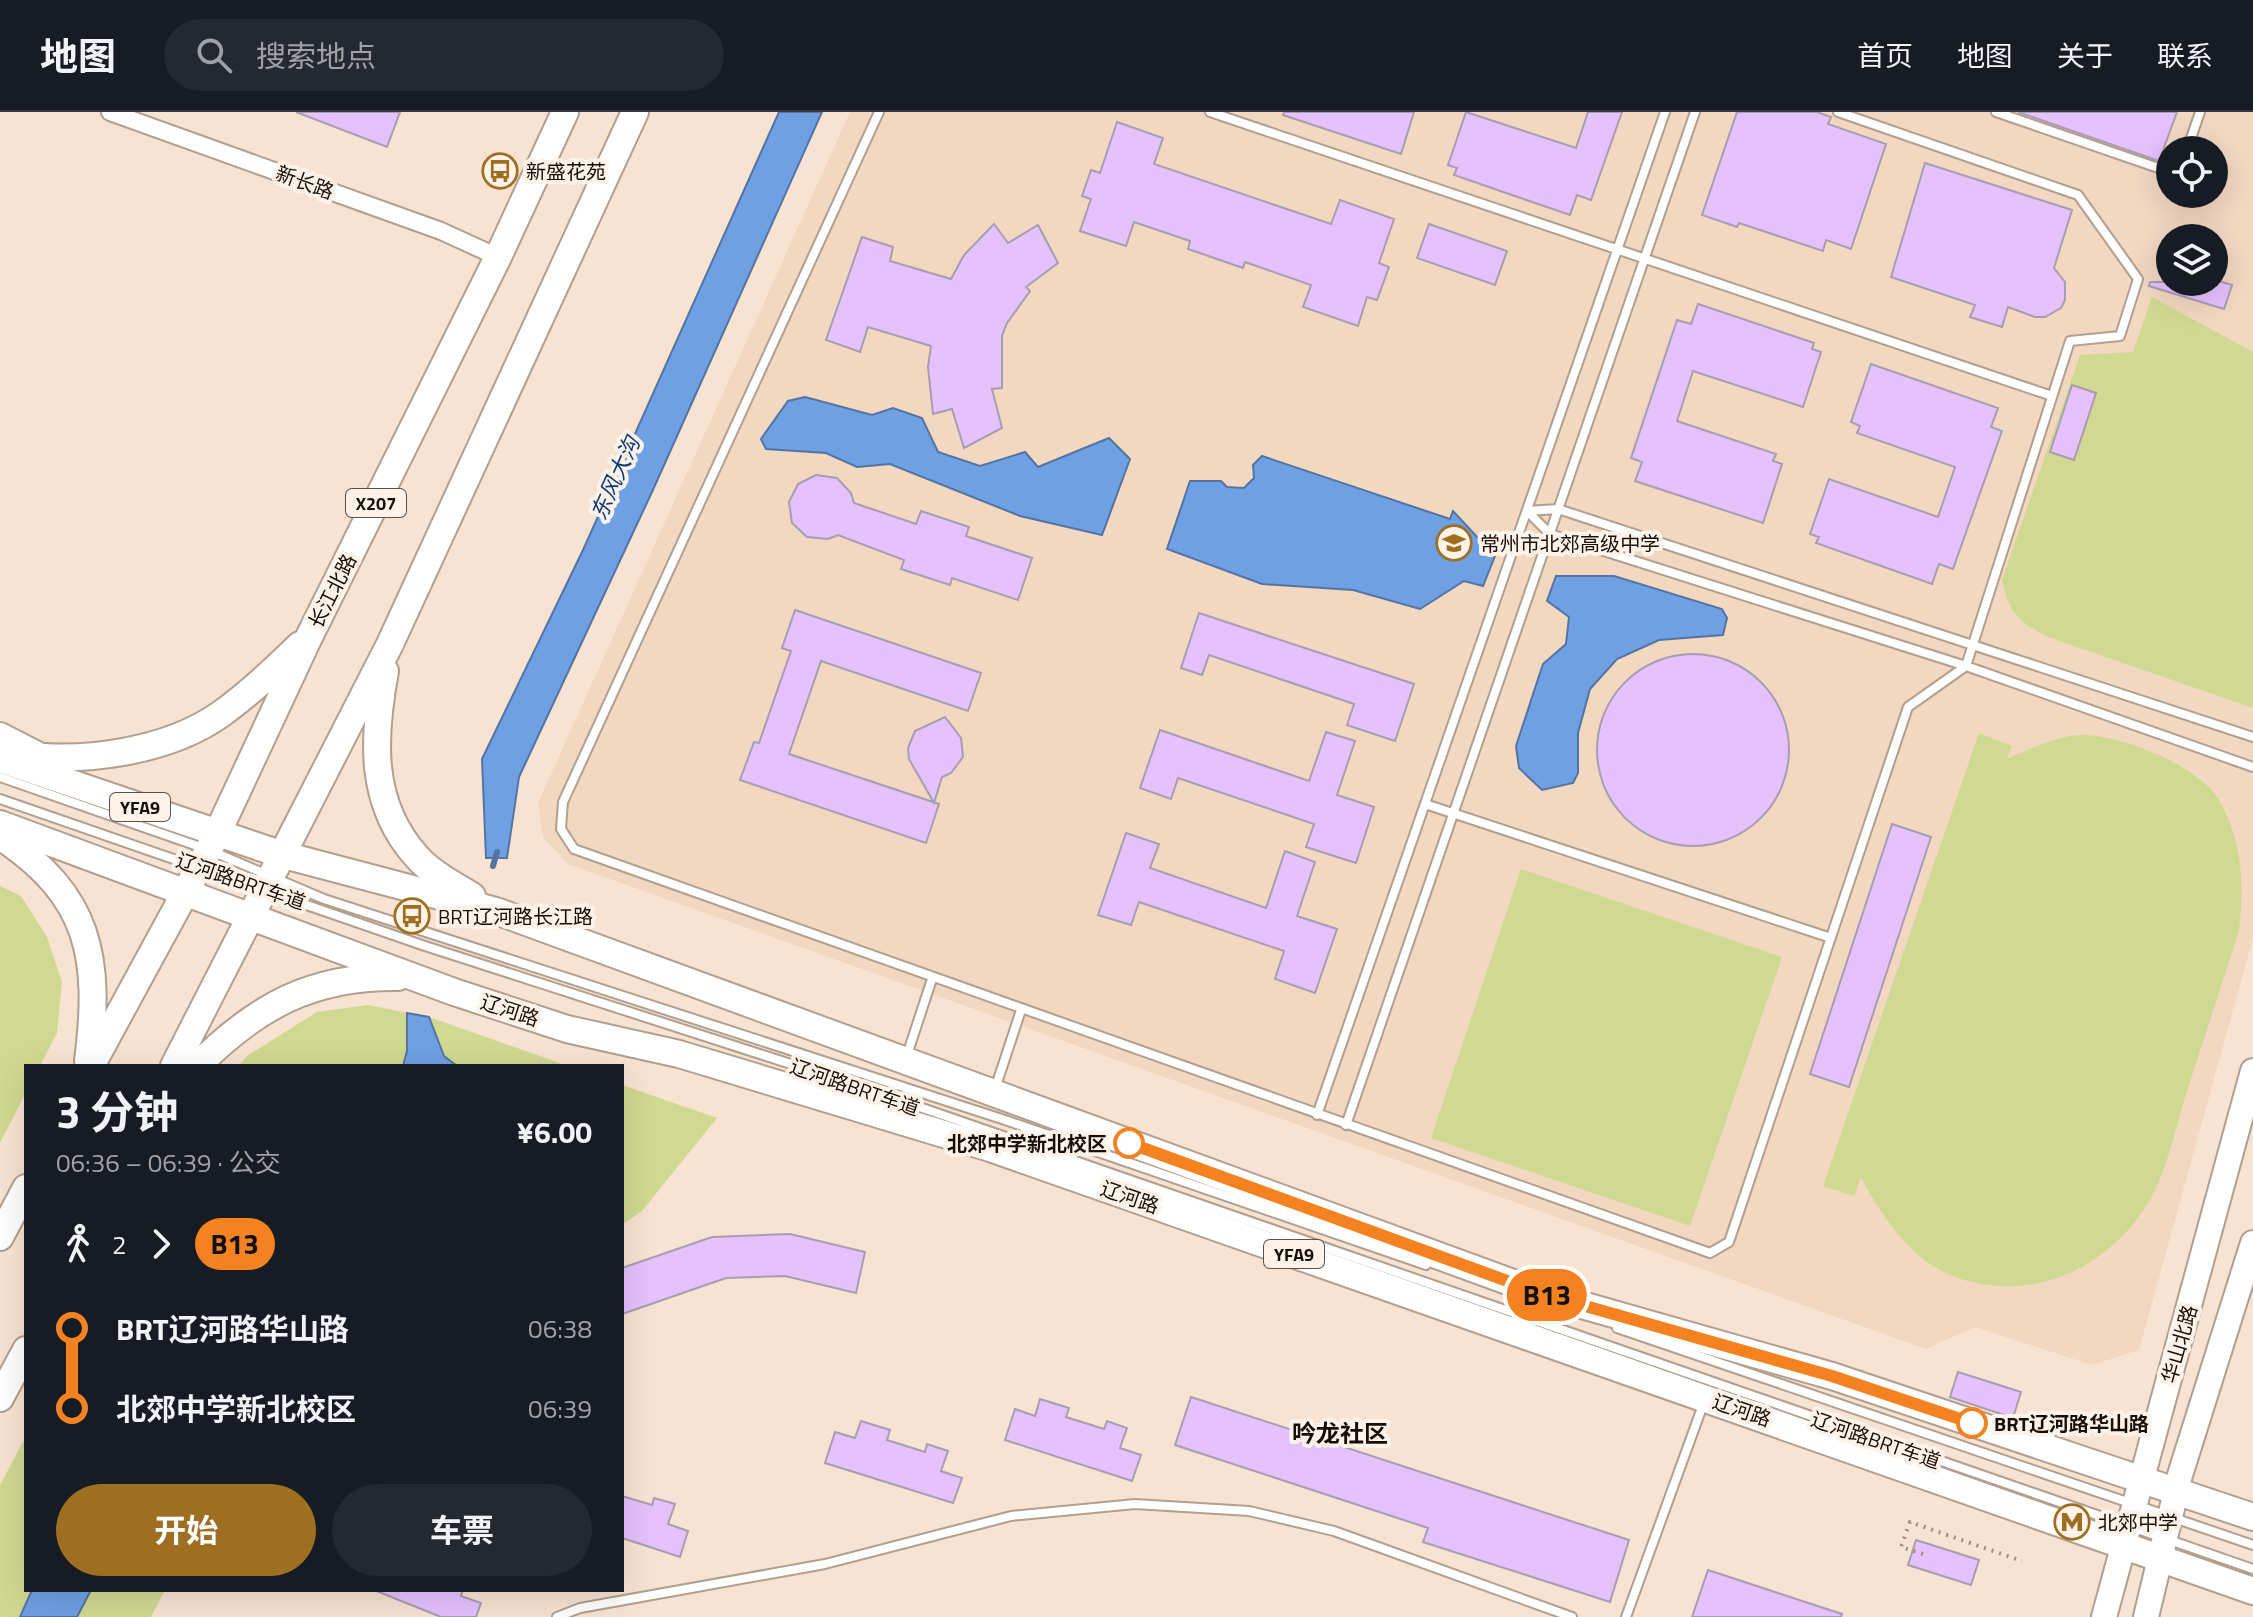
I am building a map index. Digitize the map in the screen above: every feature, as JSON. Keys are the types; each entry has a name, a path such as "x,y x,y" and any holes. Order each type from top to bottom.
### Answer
{"main road":[{"name":"长江北路","path":"90,1064 208,850 309,637 498,257 565,112"},
{"path":"175,1064 248,916 390,644 635,112"},
{"path":"0,751 44,758 131,748 194,730 252,690 309,637"},
{"path":"390,644 374,743 378,774 388,809 418,859 452,892"},
{"path":"0,736 44,758"},
{"name":"YFA9","path":"0,759 208,850 271,873 452,892 905,1062 1543,1294 1832,1376 2172,1504 2253,1517"},
{"name":"辽河路","path":"0,824 454,992 567,1029 679,1054 990,1148 1705,1398 2161,1550 2253,1591"},
{"path":"0,836 68,895 80,920 92,970 94,1014 89,1064"},
{"path":"0,858 31,865 55,882"},
{"path":"199,1064 253,1015 286,997 338,981 413,978"},
{"name":"华山北路","path":"2104,1617 2253,1071"},
{"path":"0,1237 24,1192"},
{"name":"华山北路","path":"2146,1617 2172,1504 2253,1243"},
{"path":"0,1398 24,1354"}],"street":[{"name":"新长路","path":"110,112 441,231 498,257"}],"lane":[{"path":"879,112 563,802 561,829 574,849 932,979 1710,1253 1729,1242 1908,707 1966,666 2070,341 2120,336 2138,279 2078,195 1838,112"},
{"path":"1210,112 2052,396"},
{"path":"1317,1115 1665,112"},
{"path":"1346,1125 1695,112"},
{"path":"1996,112 2156,167"},
{"path":"2192,136 2200,112"},
{"path":"1527,511 1558,509 2253,737"},
{"path":"1527,511 1550,534 1966,666 2253,767"},
{"name":"辽河路BRT车道","path":"0,777 271,873 425,946 856,1085 2126,1538"},
{"name":"辽河路BRT车道","path":"0,799 208,850"},
{"path":"1425,804 1831,938"},
{"name":"辽河路BRT车道","path":"271,873 324,899 1005,1120 1439,1269"},
{"path":"905,1062 932,979"},
{"path":"993,1094 1021,1010"},
{"path":"1482,1284 1586,1318"},
{"name":"辽河路BRT车道","path":"1601,1323 2139,1492"},
{"path":"1626,1617 1705,1398"},
{"path":"557,1617 580,1608 825,1564 1011,1516 1135,1504 1249,1511 1334,1531 1572,1617"},
{"path":"2172,1504 2253,1545"},
{"path":"2161,1550 2253,1569"}],"path":[{"path":"1923,1554 1901,1547 1910,1522 2022,1561"}],"shaded area":[{"name":"常州市北郊高级中学","path":"850,112 2253,112 2253,938 2139,1350 2092,1365 1975,1327 1926,1349 568,864 543,837 538,803"}],"green space":[{"path":"2152,297 2253,352 2253,708 2048,637 2012,609 2002,580 2080,355 2133,352"},
{"path":"1979,733 2012,746 2007,759 2054,740 2084,735 2119,741 2177,764 2209,787 2219,800 2233,831 2240,864 2239,931 2167,1159 2151,1198 2124,1235 2107,1250 2068,1273 2025,1285 1976,1283 1934,1266 1901,1238 1861,1178 1854,1196 1823,1186"},
{"path":"1521,869 1782,957 1690,1226 1431,1138"},
{"path":"0,886 21,896 47,937 62,982 57,1033 41,1064 24,1064 24,1096 0,1143"},
{"path":"368,1005 429,1017 562,1064 240,1064 247,1056 317,1012"},
{"path":"624,1086 717,1118 642,1211 624,1224"},
{"path":"24,1440 24,1592 164,1592 151,1617 0,1617 0,1485"}],"water":[{"path":"779,112 822,112 652,492 519,777 507,858 486,858 482,759 583,550"},
{"path":"805,397 872,415 893,408 922,418 938,452 980,466 1025,452 1038,467 1109,438 1130,459 1102,535 1020,516 890,464 857,467 826,453 766,449 761,439 788,401"},
{"path":"1262,456 1450,519 1453,511 1495,556 1483,586 1464,581 1420,609 1353,590 1262,584 1167,549 1190,481 1221,481 1227,487 1244,488 1254,478 1253,465"},
{"path":"1556,576 1614,576 1722,609 1727,618 1723,635 1659,640 1617,659 1590,689 1578,733 1578,773 1573,783 1542,790 1519,768 1516,746 1543,664 1566,644 1569,617 1547,601"},
{"path":"407,1013 429,1017 444,1056 454,1064 404,1064 407,1051"},
{"path":"31,1592 90,1592 77,1617 20,1617"}],"building":[{"path":"296,112 400,112 387,147"},
{"path":"1284,112 1414,112 1401,154 1283,115"},
{"path":"1466,112 1576,148 1588,112 1622,112 1591,200 1577,195 1570,215 1454,175 1457,168 1448,165"},
{"path":"1737,112 1817,112 1831,117 1828,124 1886,144 1851,249 1826,240 1823,251 1739,223 1737,227 1702,215"},
{"path":"2018,112 2177,112 2168,136 2156,136 2156,160"},
{"path":"1117,122 1163,138 1154,164 1331,224 1340,200 1394,219 1379,263 1389,267 1377,300 1367,297 1358,326 1303,307 1311,285 1245,262 1243,268 1188,249 1190,241 1134,222 1126,246 1080,231 1091,199 1082,196 1091,170 1100,173"},
{"path":"1925,163 2072,210 2054,268 2065,282 2065,300 2061,308 2045,317 2035,317 2008,307 2002,327 1970,317 1975,305 1891,277"},
{"path":"994,224 1008,243 1038,225 1058,263 1026,287 1030,291 1007,323 1002,336 1002,388 992,389 1002,428 964,448 952,409 933,414 928,367 931,346 868,327 860,352 826,340 862,237 893,247 890,261 951,279 964,255"},
{"path":"1429,224 1507,251 1495,285 1417,258"},
{"path":"2228,284 2232,285 2224,309 2182,296 2228,296"},
{"path":"1698,304 1814,343 1812,349 1821,352 1803,407 1693,371 1677,421 1776,454 1773,461 1782,464 1763,523 1635,481 1642,462 1631,458 1677,320 1691,324"},
{"path":"1871,364 1998,408 1991,427 2002,431 1953,569 1939,564 1932,584 1816,543 1819,537 1810,534 1829,479 1938,517 1955,467 1857,433 1860,426 1851,422"},
{"path":"2072,385 2096,393 2074,460 2050,452"},
{"path":"816,475 837,478 851,493 854,503 916,524 921,511 969,527 966,536 1032,558 1018,600 952,578 950,585 901,569 904,560 838,535 828,539 807,537 792,523 789,502 798,484"},
{"path":"795,610 981,673 968,711 821,661 789,754 939,804 926,843 740,780 754,742 759,743 791,651 782,648"},
{"path":"1199,613 1414,684 1395,741 1347,725 1354,704 1209,655 1202,675 1181,668"},
{"path":"1693,654 1730,661 1761,682 1782,713 1789,750 1782,787 1761,818 1730,839 1693,846 1656,839 1625,818 1604,787 1597,750 1604,713 1625,682 1656,661"},
{"path":"945,717 961,738 963,757 951,773 942,777 934,803 909,759 908,748 915,731"},
{"path":"1160,730 1309,781 1326,732 1355,741 1337,795 1374,807 1356,863 1306,847 1314,824 1178,778 1171,799 1140,788"},
{"path":"1892,824 1931,837 1849,1087 1810,1074"},
{"path":"1126,833 1159,844 1150,868 1266,908 1285,851 1315,862 1297,916 1337,929 1315,993 1275,979 1284,951 1139,902 1131,925 1098,915"},
{"path":"790,1234 865,1252 856,1293 785,1276 726,1278 624,1313 624,1267 712,1237"},
{"path":"1958,1372 2021,1392 2013,1418 1950,1397"},
{"path":"1191,1397 1629,1540 1610,1602 1423,1542 1428,1528 1175,1445"},
{"path":"1040,1399 1069,1408 1066,1417 1104,1429 1107,1421 1127,1428 1120,1448 1141,1455 1132,1481 1005,1440 1015,1409 1035,1416"},
{"path":"861,1421 890,1430 887,1440 925,1452 927,1444 948,1451 941,1471 962,1478 953,1503 825,1463 835,1432 855,1438"},
{"path":"624,1497 652,1505 654,1498 675,1504 668,1524 688,1531 680,1557 624,1539"},
{"path":"1916,1540 1979,1560 1971,1585 1908,1565"},
{"path":"1708,1570 1842,1614 1841,1617 1692,1617"},
{"path":"379,1592 462,1592 461,1596 481,1603 476,1617 441,1617"}],"waterway":[{"name":"东风大沟","path":"493,866 497,852"}],"bus line":[{"name":"B13","path":"1129,1143 1543,1294 1832,1376 1972,1423"}],"place":[{"name":"新盛花苑","path":"500,171"},
{"name":"常州市北郊高级中学","path":"1454,543"},
{"name":"BRT辽河路长江路","path":"412,916"},
{"name":"北郊中学新北校区","path":"1129,1143"},
{"name":"BRT辽河路华山路","path":"1972,1423"},
{"name":"北郊中学","path":"2072,1522"}],"district":[{"name":"吟龙社区","path":"1340,1433"}]}
